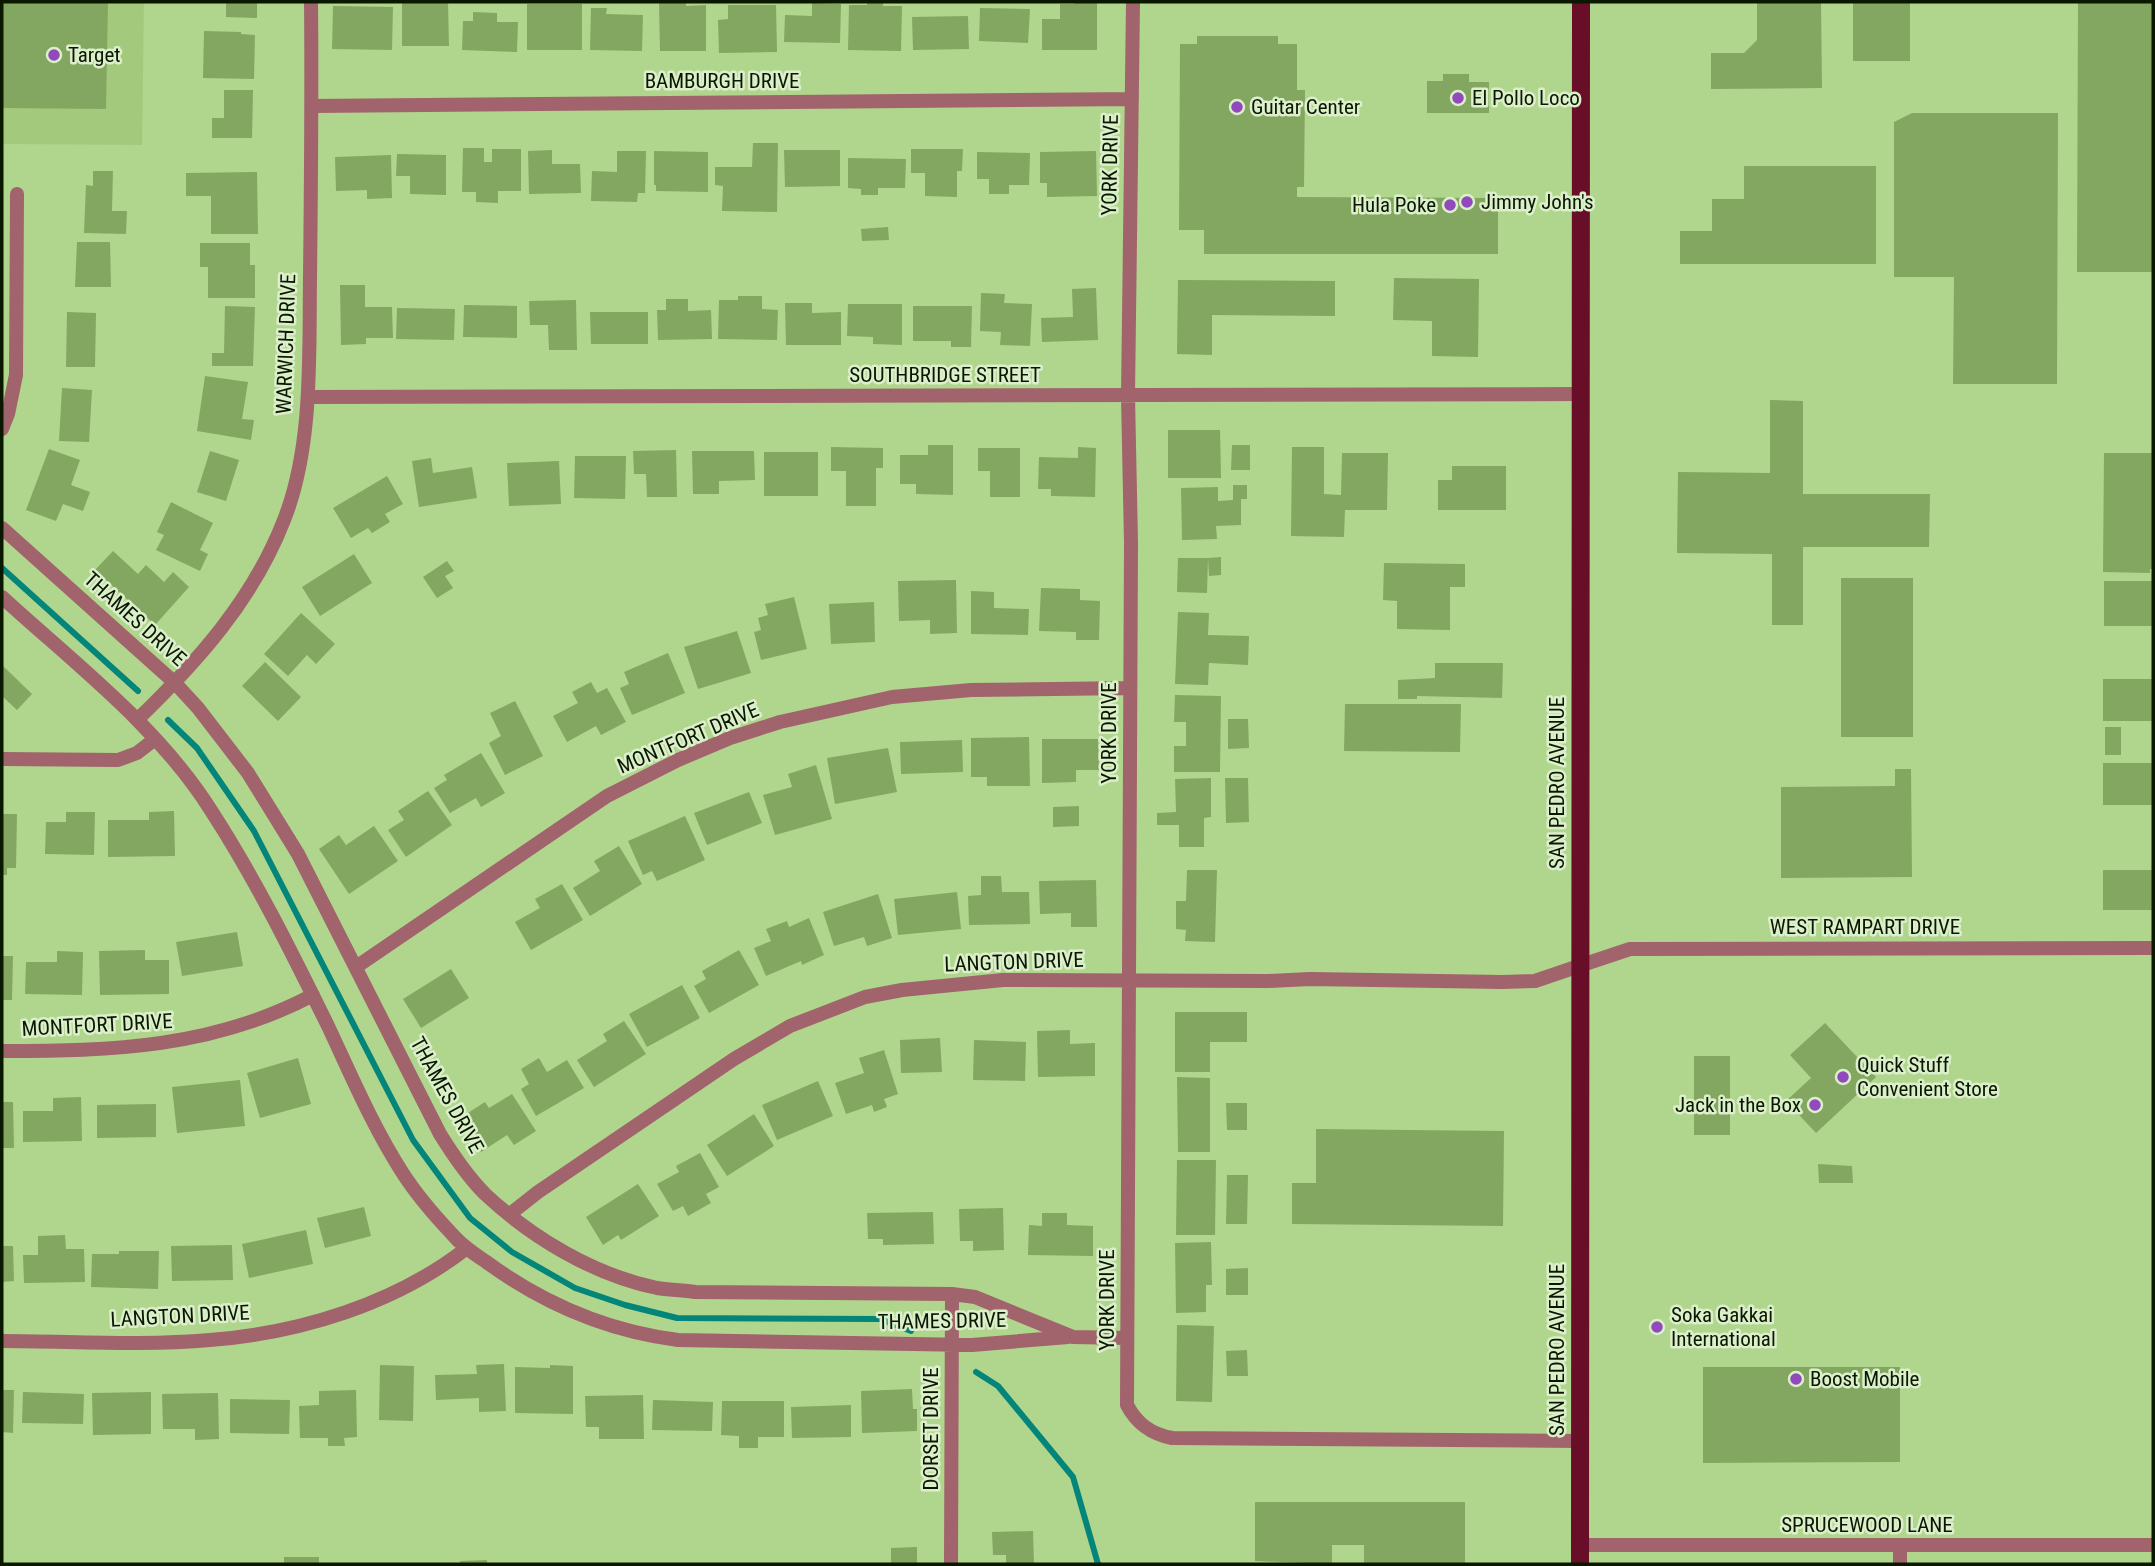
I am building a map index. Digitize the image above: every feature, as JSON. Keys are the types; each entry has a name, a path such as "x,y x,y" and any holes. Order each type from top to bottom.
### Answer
{"main road":[{"name":"SAN PEDRO AVENUE","path":"1580,1564 1581,2"}],"street":[{"name":"WARWICH DRIVE","path":"137,720 175,683 225,626 262,568 284,519 296,480 308,397 311,2"},
{"name":"YORK DRIVE","path":"1133,2 1128,396 1130,688 1127,1405 1139,1424 1159,1436 1171,1438 1580,1441"},
{"name":"BAMBURGH DRIVE","path":"312,106 1132,99"},
{"path":"2,429 16,375 17,194"},
{"name":"SOUTHBRIDGE STREET","path":"308,397 1581,394"},
{"name":"THAMES DRIVE","path":"2,528 175,683 227,745 266,800 298,854 446,1144 458,1163 485,1193 528,1229 579,1261 657,1288 695,1292 952,1294 975,1297 1073,1337"},
{"name":"THAMES DRIVE","path":"2,597 137,720 211,810 257,887 370,1114 403,1173 453,1235 501,1273 554,1304 581,1316 652,1336 678,1340 972,1345 1073,1337 1127,1338"},
{"name":"MONTFORT DRIVE","path":"356,967 607,796 730,738 780,722 892,697 971,690 1130,688"},
{"path":"2,759 118,760 137,753 155,739"},
{"name":"WEST RAMPART DRIVE","path":"1579,966 1630,949 2153,948"},
{"name":"LANGTON DRIVE","path":"510,1214 538,1192 734,1059 790,1026 864,997 916,988 1003,979 1535,981 1579,966"},
{"name":"MONTFORT DRIVE","path":"2,1051 133,1048 190,1040 247,1024 313,995"},
{"name":"LANGTON DRIVE","path":"2,1341 208,1340 259,1334 309,1323 406,1289 443,1267 467,1248"},
{"name":"DORSET DRIVE","path":"951,1564 952,1294"},
{"name":"SPRUCEWOOD LANE","path":"1580,1545 2153,1545"},
{"path":"1900,1546 1900,1564"}],"shaded area":[{"path":"2,2 144,2 142,145 2,144"}],"building":[{"name":"Target","path":"2,2 108,2 106,109 2,108"},
{"path":"226,2 257,2 257,18 226,17"},
{"path":"402,2 448,2 449,46 402,46"},
{"path":"659,2 686,2 686,6 706,5 706,51 660,51"},
{"path":"867,2 883,2 883,6 902,6 901,51 848,50 849,5 867,5"},
{"path":"1097,2 1097,50 1042,50 1042,19 1060,19 1060,4"},
{"path":"1757,2 1821,2 1822,88 1711,89 1711,53 1744,53 1757,40"},
{"path":"1853,2 1910,2 1910,61 1853,61"},
{"path":"2078,2 2153,2 2153,272 2077,272"},
{"path":"812,3 841,4 840,43 784,42 785,15 812,16"},
{"path":"527,4 582,4 582,50 527,50"},
{"path":"728,5 776,5 777,52 719,53 718,20 728,19"},
{"path":"333,6 393,7 392,50 332,49"},
{"path":"591,8 607,8 606,14 643,15 642,51 590,50"},
{"path":"980,8 1030,9 1028,43 979,41"},
{"path":"473,12 497,13 497,22 518,22 517,52 462,50 463,21 473,21"},
{"path":"968,16 969,49 913,50 912,17"},
{"path":"204,31 255,35 254,79 203,78"},
{"path":"1197,36 1278,36 1278,44 1297,44 1297,90 1305,90 1304,187 1297,187 1297,197 1498,198 1498,254 1204,254 1204,230 1179,230 1180,44 1197,44"},
{"name":"El Pollo Loco","path":"1443,74 1469,74 1469,82 1489,82 1489,113 1427,113 1427,81 1443,81"},
{"path":"224,90 253,90 252,138 212,138 212,118 224,118"},
{"path":"1912,113 2058,113 2057,384 1953,384 1954,277 1894,277 1894,122"},
{"path":"753,143 778,143 777,212 722,211 723,186 715,185 715,167 752,167"},
{"path":"463,148 484,148 484,162 492,162 492,149 521,149 521,191 498,191 498,203 476,202 476,192 462,192"},
{"path":"911,149 963,149 962,171 957,171 957,197 925,196 925,173 911,173"},
{"path":"552,150 552,164 580,164 581,193 529,194 528,151"},
{"path":"784,150 840,150 840,186 785,187"},
{"path":"617,151 646,151 645,193 638,193 637,202 591,201 592,171 617,172"},
{"path":"654,151 708,152 708,192 656,191"},
{"path":"1096,151 1097,196 1047,197 1047,183 1040,183 1040,152"},
{"path":"977,152 1030,153 1029,185 1009,185 1009,194 989,194 989,179 977,179"},
{"path":"397,154 446,155 446,195 410,194 410,176 396,176"},
{"path":"391,155 392,198 367,199 367,190 336,191 335,157"},
{"path":"848,158 906,159 905,188 878,188 878,195 861,195 861,189 848,188"},
{"path":"1744,166 1876,166 1876,264 1680,264 1680,231 1712,231 1712,199 1744,199"},
{"path":"93,171 113,171 112,211 127,211 126,234 84,233 86,185 93,186"},
{"path":"257,172 258,234 211,234 211,196 186,196 186,173"},
{"path":"888,227 889,240 862,241 861,229"},
{"path":"77,242 110,242 111,287 75,287"},
{"path":"200,243 250,243 250,265 255,265 255,298 208,298 208,267 200,267"},
{"path":"1394,278 1479,279 1478,357 1432,356 1432,321 1393,320"},
{"path":"1178,280 1335,281 1335,316 1212,315 1212,355 1177,354"},
{"path":"340,285 365,285 365,307 392,307 393,338 366,338 366,344 341,345"},
{"path":"1096,288 1098,340 1042,342 1041,318 1073,317 1072,289"},
{"path":"981,293 1005,294 1004,303 1032,304 1030,346 1000,345 1001,332 980,331"},
{"path":"738,296 762,296 762,309 778,310 777,340 718,339 719,300 738,300"},
{"path":"666,299 688,299 688,311 711,310 712,339 658,340 657,310 666,310"},
{"path":"576,300 577,350 549,350 548,325 530,325 529,301"},
{"path":"785,303 812,303 812,313 841,312 841,345 786,345"},
{"path":"848,304 902,304 902,345 873,344 873,337 847,336"},
{"path":"464,305 517,306 517,338 463,337"},
{"path":"225,306 255,307 253,366 212,366 212,353 224,353"},
{"path":"913,306 972,306 971,347 951,347 951,341 913,341"},
{"path":"397,308 455,309 454,340 396,339"},
{"path":"67,312 96,313 95,367 66,367"},
{"path":"590,312 648,312 648,344 591,344"},
{"path":"205,376 248,382 242,419 254,420 251,440 197,431"},
{"path":"62,388 92,390 89,442 59,441"},
{"path":"1770,400 1803,401 1803,494 1930,494 1929,547 1803,547 1803,625 1772,625 1772,554 1677,553 1678,472 1770,473"},
{"path":"1168,430 1220,430 1221,478 1168,478"},
{"path":"928,445 953,445 953,495 916,494 916,484 900,484 900,455 928,455"},
{"path":"1232,445 1250,445 1250,470 1231,470"},
{"path":"831,447 883,448 883,468 876,468 876,506 846,506 846,471 831,471"},
{"path":"1078,447 1096,448 1095,497 1051,496 1051,489 1038,489 1039,457 1078,458"},
{"path":"1292,447 1324,447 1324,494 1341,495 1342,453 1388,453 1387,510 1345,510 1344,537 1291,536"},
{"path":"978,448 1020,448 1020,497 990,497 990,471 978,471"},
{"path":"49,449 80,460 71,485 90,492 83,511 63,504 56,521 26,510"},
{"path":"676,450 677,497 647,497 646,474 634,474 633,451"},
{"path":"210,451 239,460 226,501 197,492"},
{"path":"692,451 754,451 755,480 719,481 719,494 693,494"},
{"path":"764,452 818,452 818,496 764,496"},
{"path":"2104,453 2153,453 2153,569 2150,569 2150,573 2103,572"},
{"path":"575,456 626,456 625,499 574,498"},
{"path":"431,458 433,473 472,467 477,498 419,507 412,461"},
{"path":"559,461 561,504 509,506 507,463"},
{"path":"1452,466 1506,466 1506,510 1438,510 1438,480 1452,480"},
{"path":"387,476 403,504 385,514 390,522 372,533 368,528 351,538 333,508"},
{"path":"1233,485 1247,485 1247,499 1241,499 1241,525 1216,526 1217,539 1182,540 1181,488 1218,487 1218,501 1233,500"},
{"path":"171,502 213,523 200,550 208,554 200,571 156,550 164,535 157,532"},
{"path":"113,551 138,574 146,565 164,582 173,572 189,587 155,625 95,570"},
{"path":"354,554 372,583 320,616 302,587"},
{"path":"1221,557 1221,575 1209,576 1208,558"},
{"path":"1178,558 1208,558 1207,593 1177,592"},
{"path":"447,561 454,571 445,576 453,588 437,598 423,577"},
{"path":"1384,563 1465,564 1465,587 1450,587 1450,630 1397,629 1397,601 1383,600"},
{"path":"1841,578 1913,578 1913,737 1841,737"},
{"path":"956,580 957,633 930,634 930,620 899,621 898,581"},
{"path":"2104,581 2153,581 2153,626 2104,626"},
{"path":"1041,588 1080,589 1080,600 1100,601 1099,640 1076,640 1076,632 1039,631"},
{"path":"971,591 994,592 994,608 1029,609 1028,635 971,634"},
{"path":"794,597 807,649 761,660 754,632 761,630 758,618 768,615 765,604"},
{"path":"874,602 875,642 831,644 829,604"},
{"path":"1178,612 1209,613 1208,635 1249,636 1248,665 1209,663 1208,685 1175,684"},
{"path":"301,613 335,644 316,664 307,655 288,676 264,654"},
{"path":"737,631 751,673 698,689 684,647"},
{"path":"668,653 685,693 632,715 620,688 629,684 624,672"},
{"path":"265,662 301,697 278,721 242,686"},
{"path":"1435,663 1503,663 1502,698 1417,696 1417,699 1398,699 1398,680 1435,678"},
{"path":"2,665 32,694 17,710 2,696"},
{"path":"2103,679 2153,679 2153,721 2103,721"},
{"path":"591,682 597,693 607,688 626,722 601,735 596,726 567,742 553,716 578,703 572,692"},
{"path":"1175,695 1221,696 1220,772 1174,772 1174,746 1186,746 1186,722 1174,722"},
{"path":"515,701 543,756 505,775 489,743 501,736 490,713"},
{"path":"1345,704 1461,704 1460,752 1344,751"},
{"path":"1228,719 1248,719 1249,748 1228,749"},
{"path":"2105,727 2121,727 2121,755 2105,755"},
{"path":"1029,737 1030,786 987,786 987,777 971,777 971,738"},
{"path":"1042,739 1098,739 1099,770 1076,770 1076,782 1042,783"},
{"path":"962,740 963,772 901,774 900,742"},
{"path":"888,748 897,792 835,804 827,758"},
{"path":"481,753 505,793 481,807 476,798 450,813 434,788 447,780 444,775"},
{"path":"2103,763 2153,763 2153,805 2103,805"},
{"path":"816,765 832,819 775,835 763,795 792,787 788,774"},
{"path":"1895,769 1911,769 1912,877 1781,878 1781,787 1895,786"},
{"path":"1211,778 1211,817 1204,818 1204,847 1179,847 1179,825 1157,825 1157,813 1176,812 1175,779"},
{"path":"1225,778 1248,778 1249,822 1226,823"},
{"path":"428,791 452,825 406,857 388,830 404,820 398,811"},
{"path":"749,792 762,823 707,845 694,813"},
{"path":"1079,806 1079,826 1053,827 1053,807"},
{"path":"174,811 175,856 108,857 108,820 149,820 149,812"},
{"path":"66,812 95,812 94,855 45,854 46,822 66,822"},
{"path":"2,814 17,814 16,868 7,868 7,875 2,875"},
{"path":"685,816 705,860 657,881 652,871 643,875 628,841"},
{"path":"374,826 398,861 349,894 319,849 339,835 346,845"},
{"path":"619,846 642,884 590,916 573,888 600,871 594,861"},
{"path":"1187,870 1217,870 1215,942 1185,941 1186,930 1176,929 1176,901 1186,901"},
{"path":"2103,870 2153,870 2153,910 2103,910"},
{"path":"981,876 1001,876 1002,892 1029,892 1030,924 969,925 968,896 981,895"},
{"path":"1096,880 1097,927 1071,927 1071,913 1040,914 1039,881"},
{"path":"562,884 583,920 531,950 515,922 540,908 535,899"},
{"path":"957,892 961,929 898,935 894,899"},
{"path":"878,894 892,938 867,946 864,937 834,946 823,912"},
{"path":"809,918 824,955 802,965 801,961 766,976 754,948 771,941 766,929 787,921 789,927"},
{"path":"237,932 243,966 182,976 176,942"},
{"path":"145,950 145,960 169,960 169,994 100,995 99,951"},
{"path":"739,950 759,985 709,1013 694,986 706,979 702,971"},
{"path":"57,951 83,952 82,995 25,994 26,962 57,962"},
{"path":"2,956 13,956 12,1000 2,1000"},
{"path":"451,969 469,998 421,1028 403,999"},
{"path":"682,985 700,1018 647,1047 629,1014"},
{"path":"1175,1012 1247,1012 1247,1042 1210,1042 1210,1072 1175,1072"},
{"path":"624,1021 646,1054 594,1087 577,1060 607,1041 603,1034"},
{"name":"Quick Stuff Convenient Store","path":"1825,1023 1876,1077 1816,1133 1786,1101 1811,1078 1790,1055"},
{"path":"1070,1030 1070,1044 1095,1043 1095,1076 1038,1077 1037,1031"},
{"path":"940,1038 942,1072 901,1073 900,1040"},
{"path":"974,1040 1026,1042 1025,1081 973,1080"},
{"path":"884,1050 898,1094 884,1099 887,1107 874,1112 872,1105 846,1114 835,1083 864,1073 859,1058"},
{"path":"1694,1056 1730,1056 1730,1135 1694,1135"},
{"path":"298,1058 311,1104 260,1118 247,1073"},
{"path":"539,1058 547,1072 567,1060 584,1088 536,1116 521,1089 529,1084 521,1069"},
{"path":"1177,1077 1210,1078 1210,1152 1178,1152"},
{"path":"240,1080 245,1126 177,1133 172,1087"},
{"path":"818,1081 833,1116 777,1140 762,1105"},
{"path":"512,1094 536,1131 514,1145 507,1135 481,1152 460,1118 485,1102 489,1108"},
{"path":"81,1097 82,1141 23,1142 23,1111 53,1111 53,1098"},
{"path":"2,1102 13,1102 14,1148 2,1148"},
{"path":"1226,1103 1247,1103 1247,1130 1227,1130"},
{"path":"156,1104 156,1137 97,1138 97,1105"},
{"path":"754,1114 774,1146 727,1176 707,1145"},
{"path":"1316,1129 1504,1131 1503,1226 1292,1224 1292,1183 1316,1183"},
{"path":"700,1153 719,1187 706,1194 711,1203 688,1216 683,1206 673,1211 657,1184 679,1172 676,1166"},
{"path":"1177,1160 1216,1160 1215,1235 1176,1235"},
{"path":"1818,1164 1852,1166 1853,1183 1819,1183"},
{"path":"1227,1175 1248,1175 1247,1224 1226,1224"},
{"path":"638,1184 659,1216 621,1240 618,1235 603,1245 586,1217"},
{"path":"364,1207 371,1236 325,1248 317,1218"},
{"path":"1003,1208 1004,1250 973,1251 973,1241 960,1241 959,1209"},
{"path":"933,1212 934,1244 883,1245 883,1239 868,1239 867,1213"},
{"path":"1042,1213 1067,1213 1067,1225 1093,1226 1093,1256 1028,1255 1029,1225 1042,1226"},
{"path":"306,1230 313,1264 249,1278 242,1244"},
{"path":"65,1235 66,1249 84,1249 85,1282 24,1283 23,1255 38,1255 38,1236"},
{"path":"1211,1242 1212,1285 1206,1285 1206,1312 1176,1313 1175,1243"},
{"path":"232,1245 233,1280 172,1281 171,1246"},
{"path":"2,1246 13,1246 14,1281 2,1282"},
{"path":"119,1251 159,1251 158,1289 91,1287 92,1254 119,1254"},
{"path":"1248,1268 1248,1295 1226,1295 1226,1269"},
{"path":"1177,1325 1214,1326 1212,1402 1176,1401"},
{"path":"1247,1350 1248,1376 1227,1376 1226,1351"},
{"path":"504,1364 506,1411 479,1412 479,1398 436,1400 435,1375 477,1374 476,1365"},
{"path":"380,1365 414,1366 413,1421 379,1420"},
{"path":"550,1365 573,1366 573,1414 515,1413 515,1367 550,1368"},
{"path":"1703,1367 1900,1367 1900,1462 1703,1463"},
{"path":"912,1389 913,1409 917,1409 917,1431 862,1433 861,1391"},
{"path":"2,1390 14,1390 13,1433 2,1432"},
{"path":"356,1390 357,1437 344,1438 345,1446 328,1446 328,1438 300,1438 299,1406 319,1405 319,1391"},
{"path":"23,1392 84,1394 83,1424 22,1423"},
{"path":"151,1392 151,1434 93,1435 92,1393"},
{"path":"218,1393 219,1439 195,1440 195,1429 163,1429 162,1394"},
{"path":"643,1395 644,1439 599,1439 599,1427 586,1427 585,1396"},
{"path":"230,1399 290,1400 289,1434 230,1433"},
{"path":"653,1400 713,1402 712,1431 652,1430"},
{"path":"722,1401 784,1401 784,1437 758,1437 758,1448 739,1448 739,1436 721,1435"},
{"path":"851,1405 851,1437 792,1438 791,1407"},
{"path":"1255,1502 1465,1502 1465,1564 1364,1564 1364,1545 1332,1545 1332,1564 1255,1561"},
{"path":"1033,1531 1034,1564 1006,1564 1006,1555 993,1555 992,1532"},
{"path":"917,1547 917,1564 891,1564 891,1548"},
{"path":"284,1557 319,1557 319,1564 284,1564"},
{"path":"487,1560 487,1564 460,1564 460,1561"}],"waterway":[{"path":"2,568 138,691"},
{"path":"168,720 197,748 254,831 413,1140 470,1218 512,1252 575,1288 625,1305 677,1318 880,1319 911,1331"},
{"path":"976,1372 998,1386 1073,1477 1098,1564"}],"place":[{"name":"Target","path":"54,55"},
{"name":"El Pollo Loco","path":"1458,98"},
{"name":"Guitar Center","path":"1237,107"},
{"name":"Jimmy John's","path":"1467,202"},
{"name":"Hula Poke","path":"1450,205"},
{"name":"Quick Stuff Convenient Store","path":"1843,1077"},
{"name":"Jack in the Box","path":"1815,1105"},
{"name":"Soka Gakkai International","path":"1657,1327"},
{"name":"Boost Mobile","path":"1796,1379"}]}
